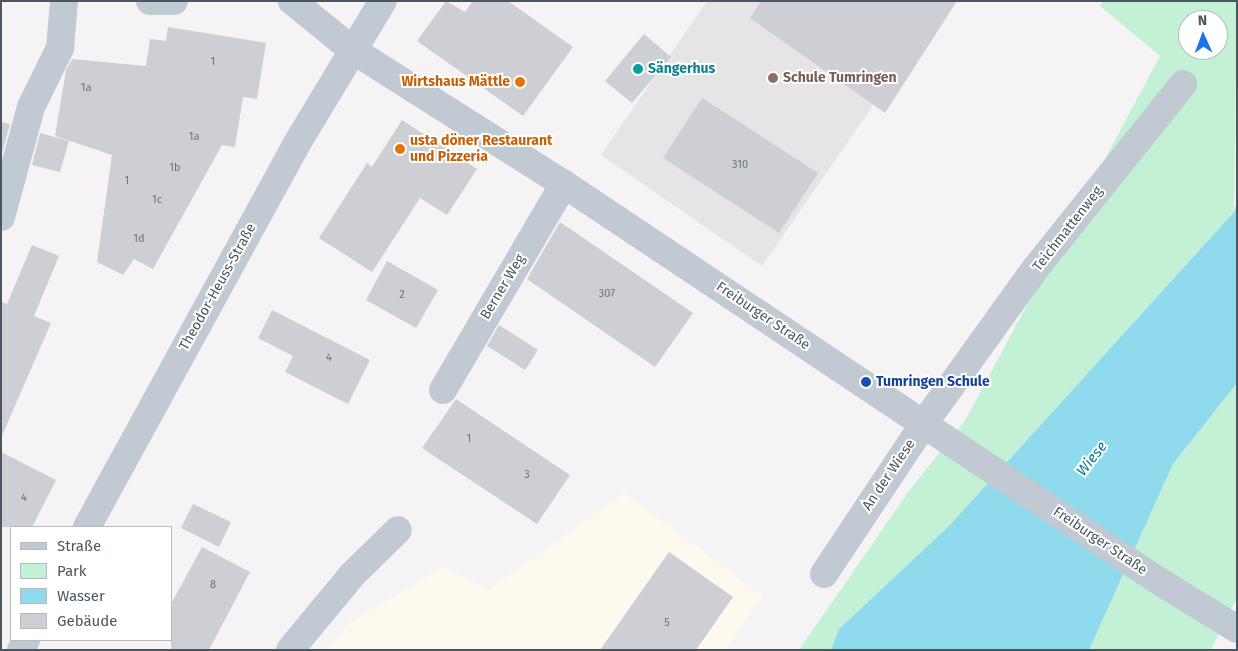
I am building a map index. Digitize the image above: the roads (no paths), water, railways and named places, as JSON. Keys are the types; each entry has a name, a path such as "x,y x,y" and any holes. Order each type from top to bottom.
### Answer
{"street":[{"path":"1,216 31,107 60,48 64,1"},
{"path":"150,1 174,1"},
{"name":"Freiburger Straße","path":"292,1 352,49 564,184 933,427 1154,578 1237,628"},
{"name":"Theodor-Heuss-Straße","path":"89,526 352,49 383,1"},
{"name":"Teichmattenweg","path":"959,378 1035,269 1183,84"},
{"name":"Berner Weg","path":"443,390 564,184"},
{"name":"An der Wiese","path":"824,574 933,427 959,378"},
{"path":"290,650 352,575 398,530"}],"water":[{"name":"Wiese","path":"1237,202 1237,383 1173,464 1089,650 831,650 839,629 949,526 1234,212"}],"place":[{"name":"Sängerhus","path":"638,69"},
{"name":"Schule Tumringen","path":"773,78"},
{"name":"Wirtshaus Mättle","path":"520,82"},
{"name":"usta döner Restaurant und Pizzeria","path":"400,149"},
{"name":"Tumringen Schule","path":"866,382"}]}
